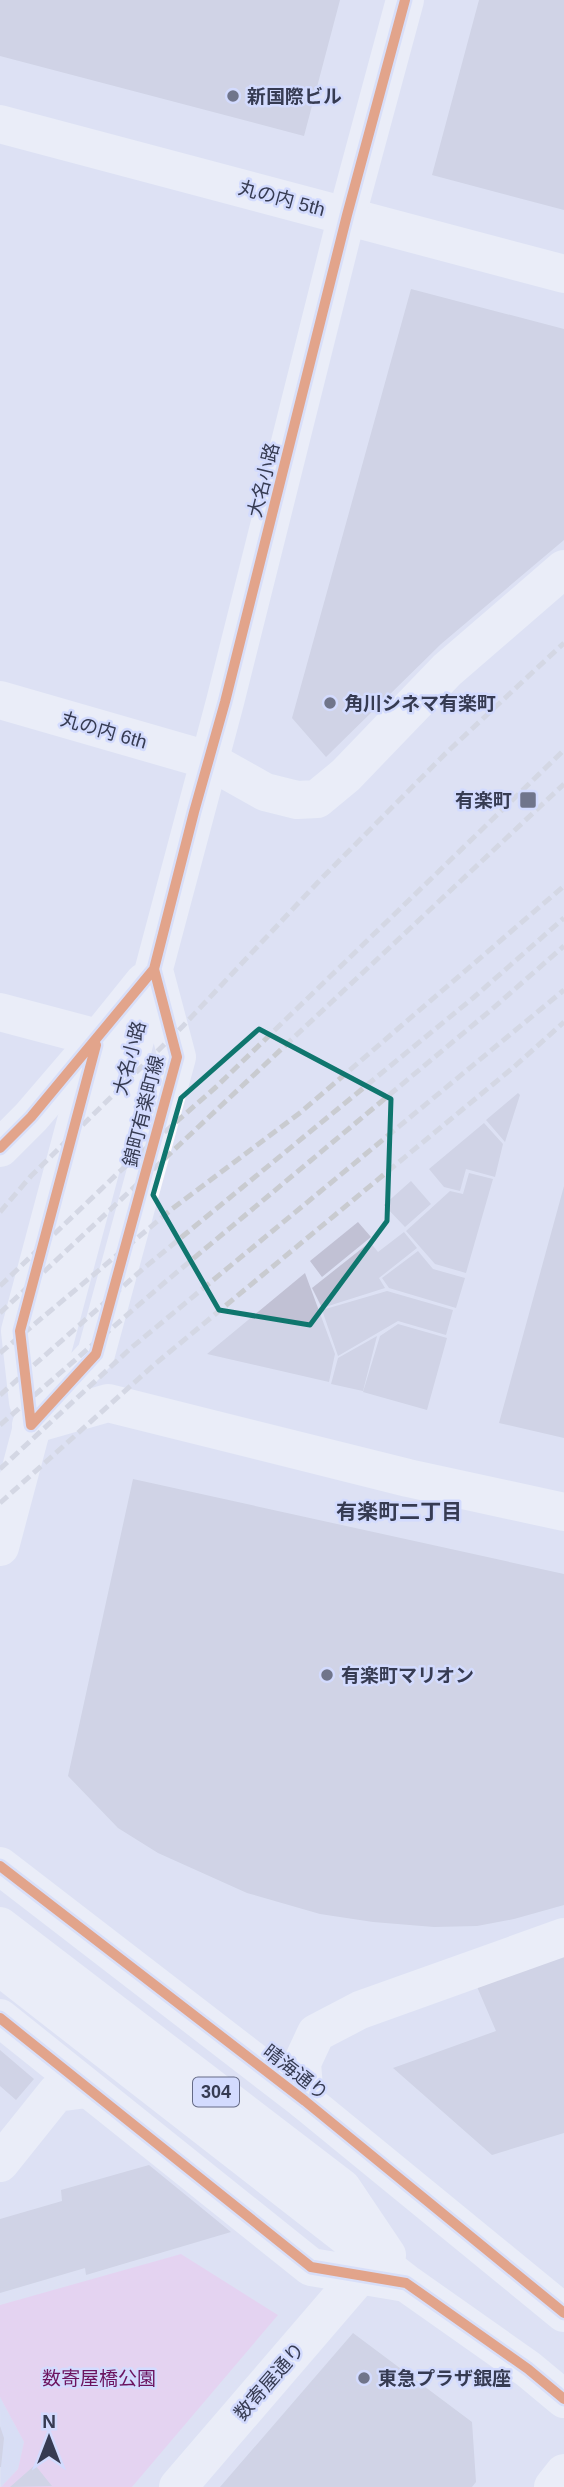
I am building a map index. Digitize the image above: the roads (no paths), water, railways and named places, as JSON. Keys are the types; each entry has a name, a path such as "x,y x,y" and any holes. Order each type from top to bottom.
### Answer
{"main road":[{"name":"大名小路","path":"0,1547 31,1425 115,1043 154,969 287,458 346,215 405,0"},
{"name":"丸の内 5th","path":"0,124 564,274"},
{"name":"丸の内 6th","path":"0,700 208,760 265,792 297,800 317,799 346,775 447,670 564,569"},
{"name":"錦町有楽町線","path":"31,1425 96,1354 177,1057 154,969"},
{"path":"0,1012 115,1043"},
{"path":"0,1148 115,1043"},
{"path":"31,1425 108,1404 408,1478 564,1512"},
{"name":"晴海通り","path":"0,1866 305,2101 564,2314"},
{"name":"304","path":"0,1926 342,2189 406,2283"},
{"path":"305,2101 302,2063 316,2033 360,2010 564,1937"},
{"name":"304","path":"0,1967 406,2283 528,2369 564,2399"},
{"name":"304","path":"0,2018 311,2267 406,2283"},
{"path":"0,2163 56,2093 87,2090"},
{"name":"数寄屋通り","path":"178,2487 360,2275"},
{"path":"554,2487 564,2473"}],"railway":[{"path":"0,1212 31,1176 183,1026 320,880 446,753 564,643"},
{"path":"0,1286 118,1173 216,1087 564,750"},
{"path":"0,1313 564,784"},
{"path":"0,1353 172,1209 301,1112 564,886"},
{"path":"0,1395 144,1268 473,998 564,918"},
{"path":"0,1425 564,946"},
{"path":"0,1469 131,1348 564,990"},
{"path":"0,1503 155,1364 515,1066 564,1022"}],"place":[{"name":"新国際ビル","path":"233,96"},
{"name":"角川シネマ有楽町","path":"330,703"},
{"name":"有楽町","path":"528,800"},
{"name":"有楽町マリオン","path":"327,1675"},
{"name":"東急プラザ銀座","path":"364,2378"}],"district":[{"name":"有楽町二丁目","path":"399,1512"}],"park label":[{"name":"数寄屋橋公園","path":"99,2378"}]}
